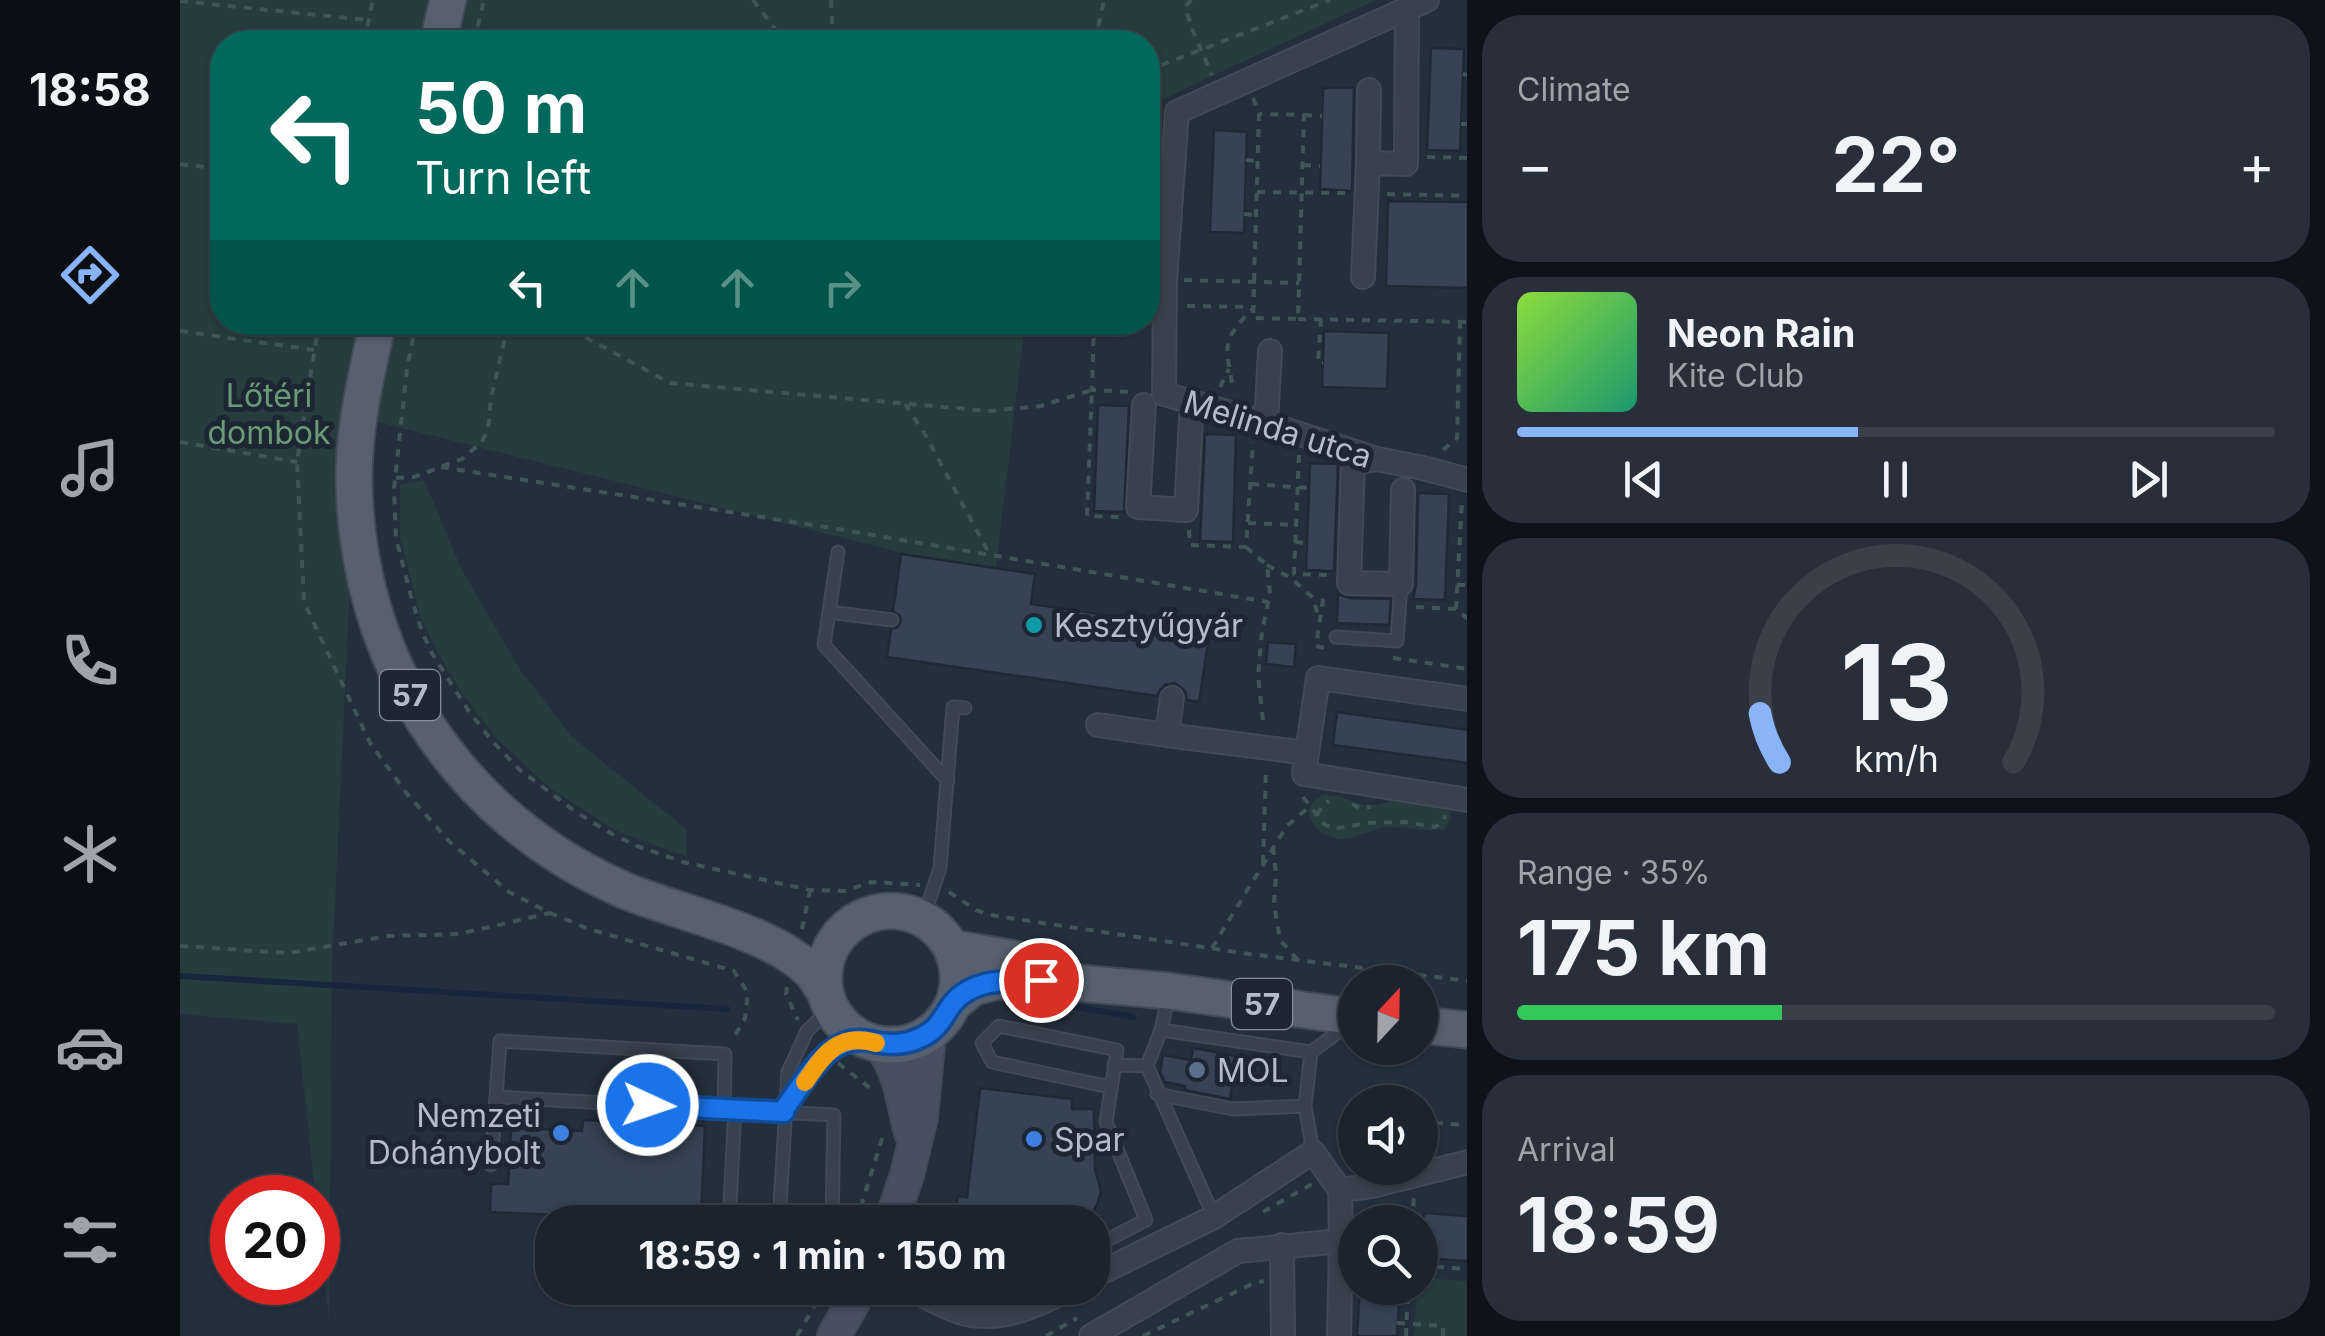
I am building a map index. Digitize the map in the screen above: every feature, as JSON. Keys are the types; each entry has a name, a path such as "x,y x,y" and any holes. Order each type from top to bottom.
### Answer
{"main road":[{"path":"441,30 448,0"},
{"name":"57","path":"375,335 361,400 354,472 358,542 376,620 425,724 478,790 530,838 613,885 708,919 794,958 811,972 840,1022 872,1042 892,1045 918,1040 972,988 994,982 1056,981 1170,991 1338,1016"},
{"path":"896,1205 921,1117 929,1036 946,1014 958,977 953,952 935,927 928,903"},
{"name":"57","path":"708,919 786,932 840,934 851,924 879,912 928,903"},
{"path":"828,1000 826,961 840,934"},
{"name":"57","path":"953,952 964,950 1029,960 1170,991"},
{"path":"1438,1026 1467,1030"},
{"path":"872,1042 888,1054 896,1072 914,1142"},
{"path":"834,1336 851,1305"}],"street":[{"name":"Melinda utca","path":"1160,251 1177,112 1417,5"},
{"path":"1368,164 1406,164 1417,5"},
{"path":"1364,276 1369,90"},
{"path":"1160,175 1172,176"},
{"name":"Melinda utca","path":"1160,291 1164,306 1154,400 1192,402 1377,460 1423,468 1465,484"},
{"path":"1252,422 1270,352"},
{"path":"1154,400 1138,507 1186,510 1192,402"},
{"path":"1377,460 1352,464 1349,582 1400,595 1403,490"},
{"path":"1467,699 1318,678 1304,774 1467,800"},
{"path":"1168,735 1172,698"},
{"path":"1098,725 1307,753"},
{"path":"1110,1268 1214,1217 1313,1152 1340,1190 1341,1205"},
{"path":"1340,1190 1467,1162"},
{"path":"1091,1336 1238,1251 1338,1241"},
{"path":"1282,1245 1283,1336"},
{"path":"945,1305 965,1314 1008,1315 1038,1305"},
{"path":"1340,1336 1341,1305"}],"lane":[{"path":"838,552 824,645 948,781"},
{"path":"1336,636 1397,641 1400,595"},
{"path":"829,612 892,620"},
{"path":"928,903 940,868 954,707 965,708"},
{"path":"1170,991 1147,1066 1214,1217"},
{"path":"780,1205 788,1072 807,1031 828,1000"},
{"path":"1110,1086 992,1062 982,1042 999,1026 1117,1050 1106,1122 1146,1220 1110,1239"},
{"path":"1161,1030 1312,1052"},
{"path":"1313,1152 1305,1106 1312,1052 1338,1032"},
{"path":"491,1165 500,1041 725,1054 730,1109 728,1205"},
{"path":"784,1111 827,1053 843,1041 872,1042"},
{"path":"1114,1065 1147,1066"},
{"path":"1158,1094 1233,1108 1305,1106"},
{"path":"496,1097 834,1115 832,1205"}],"path":[{"path":"366,30 372,0"},
{"path":"477,30 484,0"},
{"path":"753,0 776,30"},
{"path":"831,0 832,30"},
{"path":"1097,30 1104,0"},
{"path":"1180,0 1220,92"},
{"path":"1185,7 1191,0"},
{"path":"1160,65 1330,0"},
{"path":"180,1 367,20"},
{"path":"1247,81 1259,114 1254,318 1398,324 1467,322"},
{"path":"1259,114 1322,116"},
{"path":"1298,319 1304,115"},
{"path":"1406,157 1467,158"},
{"path":"1246,160 1258,161"},
{"path":"180,164 210,168"},
{"path":"1302,165 1320,166"},
{"path":"1244,214 1256,215"},
{"path":"1160,276 1299,283"},
{"path":"1164,306 1254,307"},
{"path":"1246,547 1252,422 1225,352 1233,330 1254,307"},
{"path":"1321,319 1318,362 1323,363"},
{"path":"1423,468 1457,438 1460,322"},
{"path":"180,331 314,350"},
{"path":"413,335 396,478 396,538 417,616 433,656 492,741 546,792 612,834 683,862 810,890 844,891 871,882 928,903 960,898 990,915 1467,981"},
{"path":"396,478 414,477 462,459 482,442 507,335"},
{"path":"581,335 670,383 990,411 1040,406 1092,390 1154,400"},
{"path":"1094,335 1087,516 1131,518 1138,507"},
{"path":"1459,349 1467,349"},
{"path":"904,404 926,436 990,555"},
{"path":"180,442 297,462"},
{"path":"1299,451 1294,574 1350,576"},
{"path":"441,467 1268,602"},
{"path":"1250,484 1309,488"},
{"path":"1456,609 1465,484"},
{"path":"1186,510 1190,545 1246,547 1313,598 1319,620"},
{"path":"1248,522 1296,525"},
{"path":"1295,542 1307,543"},
{"path":"1460,543 1467,544"},
{"path":"1263,863 1265,748 1258,676 1270,594 1267,565"},
{"path":"1457,585 1467,586"},
{"path":"1400,595 1456,609 1467,617"},
{"path":"1332,799 1322,805 1318,815 1334,829 1406,822 1434,827 1444,823 1445,816 1439,808"},
{"path":"1347,800 1359,808 1384,807"},
{"path":"1212,948 1286,826 1310,806"},
{"path":"1273,848 1274,904 1280,940 1298,960"},
{"path":"180,946 288,953 388,936 459,934 550,913"},
{"path":"864,1082 876,1092"},
{"path":"861,1205 887,1122"},
{"path":"1438,1123 1467,1125"},
{"path":"1438,1267 1467,1269"},
{"path":"1143,1336 1250,1285 1282,1276"},
{"path":"796,1336 815,1305"},
{"path":"1406,1336 1407,1305"},
{"path":"1398,1324 1443,1326 1442,1336"}],"green space":[{"name":"Lőtéri dombok","path":"180,0 1376,0 1160,100 1160,30 210,30 210,335 1024,335 995,576 358,417 332,967 330,1175 313,1175 297,1024 180,1014"},
{"path":"424,480 461,568 519,668 571,736 686,829 687,857 615,830 551,789 497,739 463,695 420,615 400,538 400,485"},
{"path":"1324,794 1363,805 1403,798 1447,806 1451,818 1445,829 1381,828 1341,839 1319,830 1310,819 1311,806"},
{"path":"1438,1279 1467,1281 1467,1336 1414,1336 1416,1305 1438,1305"}],"building":[{"path":"1431,48 1464,49 1460,151 1427,150"},
{"path":"1323,88 1354,88 1352,191 1320,189"},
{"path":"1214,130 1247,132 1244,233 1210,232"},
{"path":"1388,201 1467,202 1467,288 1386,286"},
{"path":"1324,331 1389,333 1387,389 1322,387"},
{"path":"1098,405 1129,406 1124,512 1094,511"},
{"path":"1205,434 1236,435 1233,542 1200,541"},
{"path":"1310,463 1338,464 1334,571 1306,570"},
{"path":"1418,493 1449,494 1445,600 1413,599"},
{"name":"Kesztyűgyár","path":"901,554 1035,574 1031,604 1210,630 1199,702 1187,700 1185,691 1175,683 1165,685 1157,696 887,657 891,629 901,622 893,611"},
{"path":"1338,594 1391,599 1389,625 1337,623"},
{"path":"1268,642 1296,644 1294,667 1266,664"},
{"path":"1337,712 1467,730 1467,763 1333,745"},
{"name":"MOL","path":"1193,1048 1237,1056 1230,1099 1165,1082 1160,1072 1163,1055 1191,1060"},
{"name":"Spar","path":"980,1088 1072,1099 1072,1109 1094,1109 1095,1169 1101,1192 1097,1205 956,1205 958,1196 967,1197"},
{"path":"583,1120 705,1126 702,1205 535,1205 535,1214 490,1212 491,1184 508,1184 511,1128 582,1131"},
{"path":"1438,1214 1467,1216 1467,1261 1438,1259"},
{"path":"1359,1305 1399,1305 1397,1336 1357,1336"}],"waterway":[{"path":"180,976 727,1009"},
{"path":"1026,998 1133,1017"}],"slow traffic":[{"path":"805,1082 827,1053 843,1041 876,1043"}],"place":[{"name":"Kesztyűgyár","path":"1034,625"},
{"name":"MOL","path":"1197,1070"},
{"name":"Nemzeti Dohánybolt","path":"561,1133"},
{"name":"Spar","path":"1034,1139"}],"route":[{"path":"648,1105 784,1112 827,1053 843,1041 892,1045 918,1040 939,1025 954,1003 972,988 994,982 1041,980"}]}
